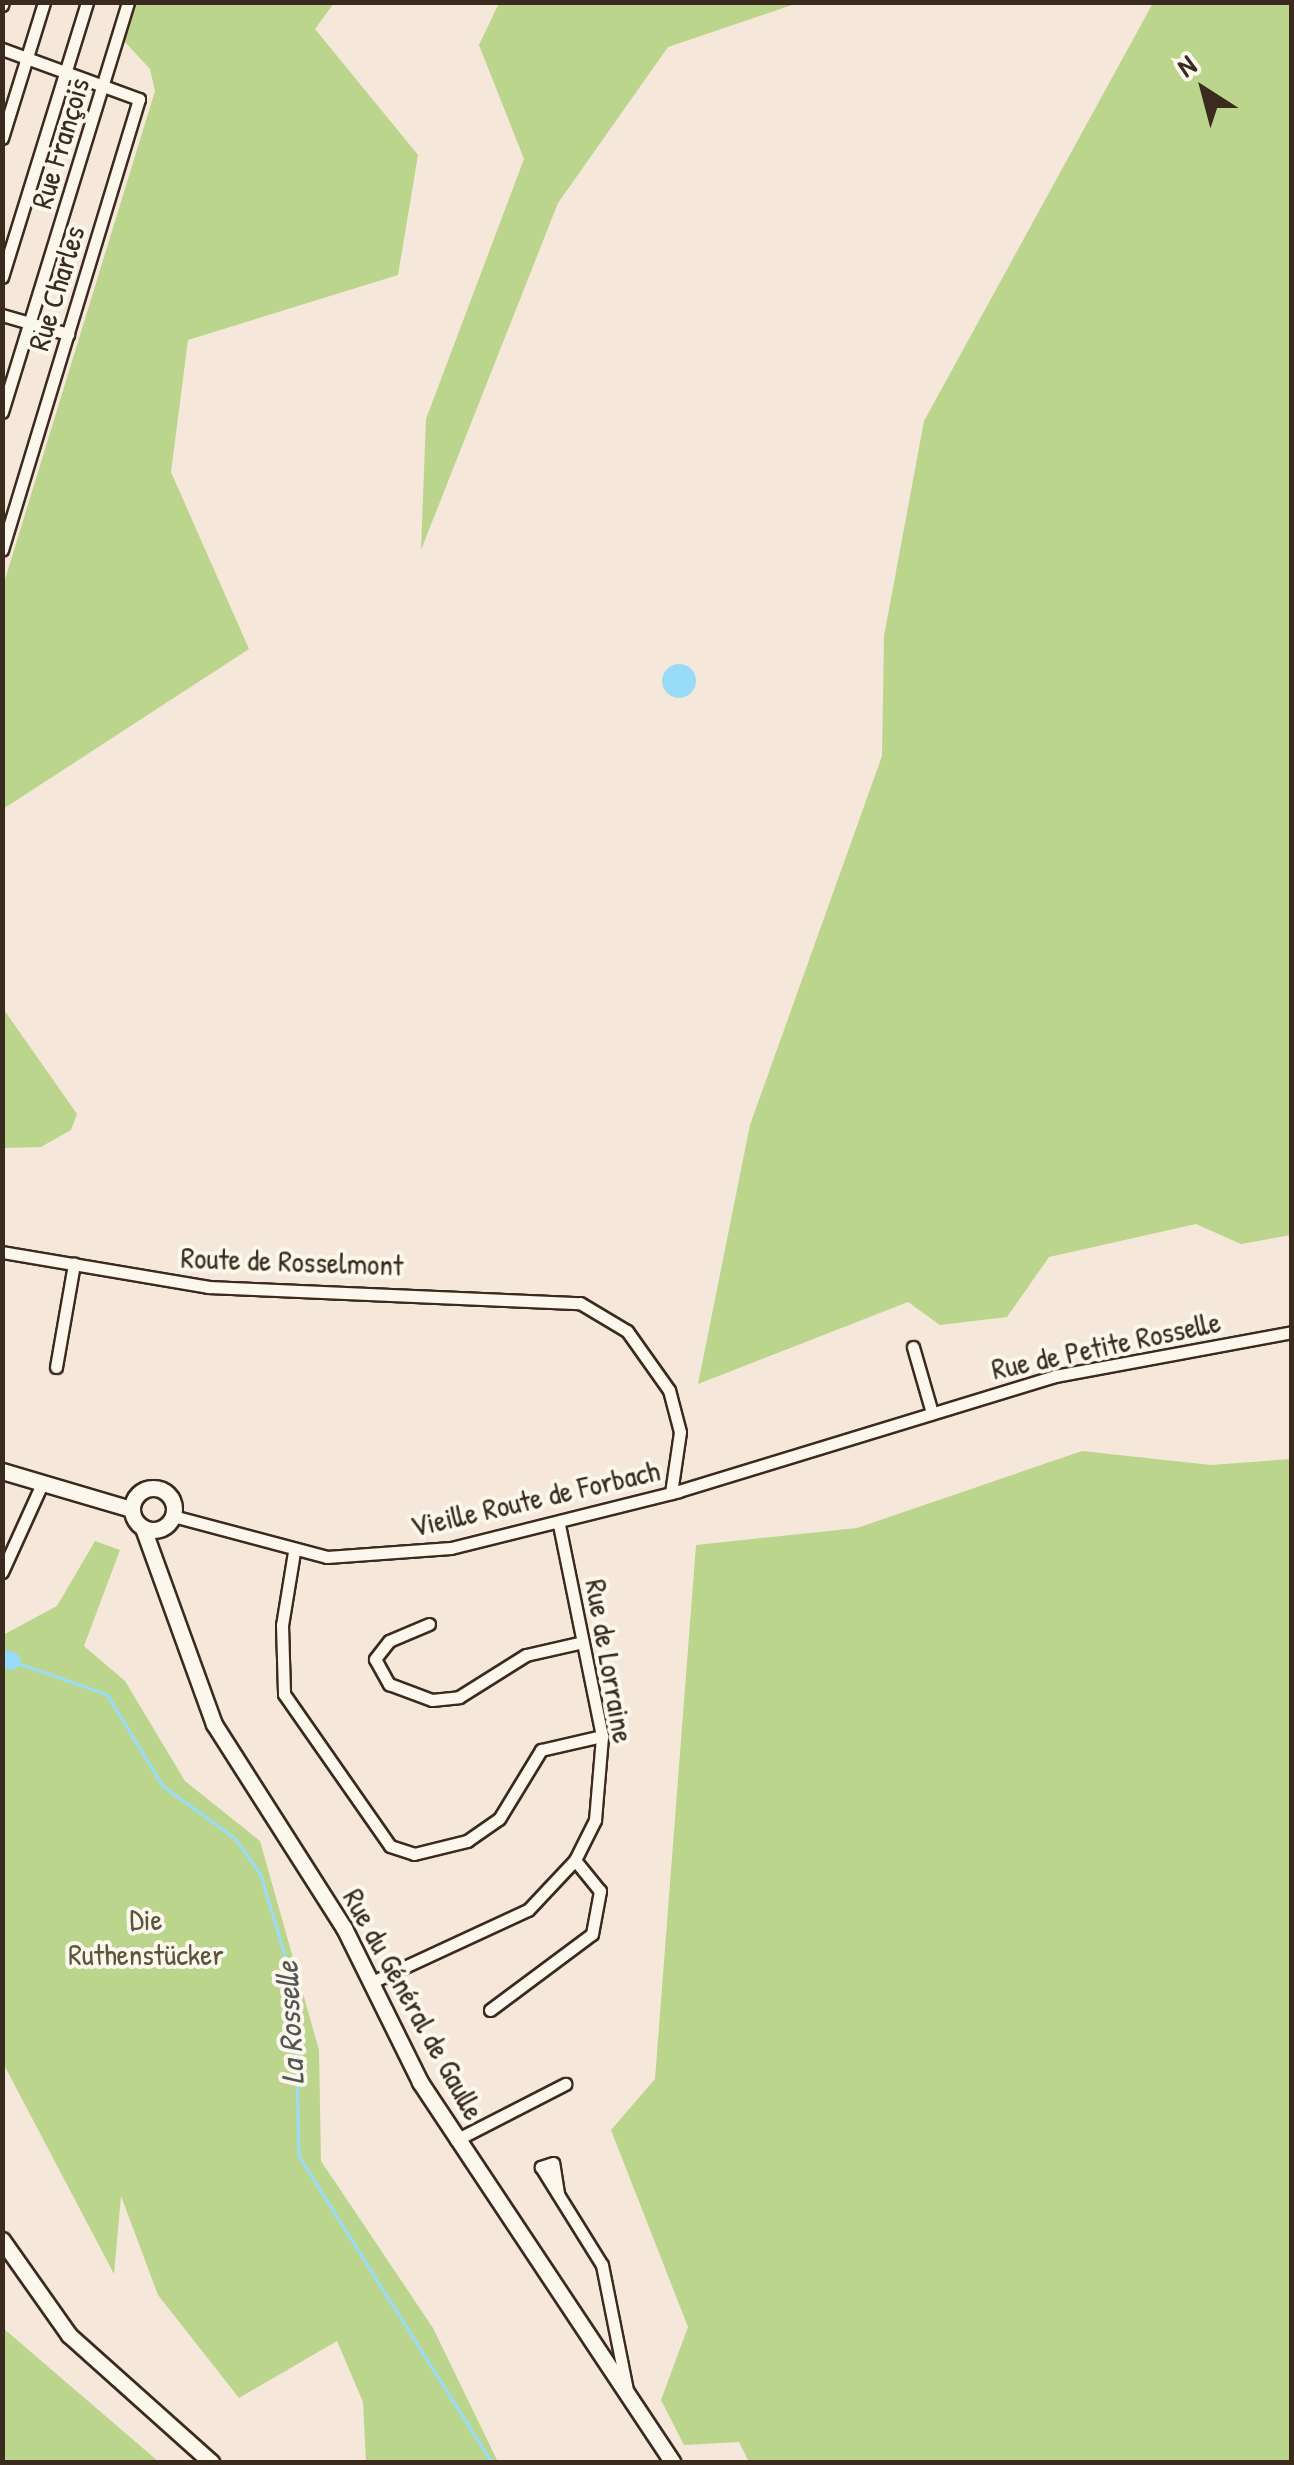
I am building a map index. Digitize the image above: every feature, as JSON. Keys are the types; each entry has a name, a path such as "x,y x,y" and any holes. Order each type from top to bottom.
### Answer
{"main road":[{"path":"2,1471 42,1486 131,1508 152,1488 172,1500 156,1548"},
{"name":"Rue du Général de Gaulle","path":"131,1508 156,1548 208,1713 372,1982 456,2140 624,2399 672,2462"},
{"path":"143,1528 167,1522"},
{"path":"2,2240 69,2335 212,2462"}],"street":[{"path":"2,138 44,2"},
{"path":"2,277 87,2"},
{"name":"Rue François","path":"2,412 128,2"},
{"path":"2,48 105,80"},
{"name":"Rue Charles","path":"2,550 139,98 105,80"},
{"path":"2,315 68,334"},
{"name":"Route de Rosselmont","path":"2,1252 208,1287 580,1303 627,1330 669,1390 680,1432 670,1494"},
{"path":"56,1367 74,1264"},
{"name":"Rue de Petite Rosselle","path":"733,1476 1071,1372 1292,1332"},
{"path":"913,1347 932,1413"},
{"name":"Vieille Route de Forbach","path":"167,1522 294,1552 361,1560 559,1524 733,1476"},
{"path":"2,1572 42,1486"},
{"name":"Rue de Lorraine","path":"372,1982 528,1910 575,1860 601,1792 602,1736 559,1524"},
{"path":"294,1552 284,1694 390,1846 414,1854 467,1841 499,1818 541,1750 602,1736"},
{"path":"429,1624 389,1640 375,1659 389,1684 432,1700 459,1697 526,1655 583,1642"},
{"path":"490,2010 592,1934 600,1890 575,1860"},
{"path":"456,2140 565,2084"},
{"path":"558,2192 602,2265 624,2399"}],"green space":[{"path":"135,3 334,3 315,29 418,155 398,275 188,340 171,472 249,649 3,809 3,586 155,91 150,69 124,41"},
{"path":"499,3 798,3 668,47 558,203 421,550 426,419 524,159 479,45"},
{"path":"1153,3 1291,3 1291,1235 1241,1244 1196,1224 1049,1257 1007,1317 940,1325 908,1302 698,1384 750,1125 882,756 884,636 924,421"},
{"path":"2,1007 77,1114 71,1130 41,1147 3,1148"},
{"path":"1082,1451 1211,1465 1291,1459 1291,2462 749,2462 739,2442 684,2445 661,2400 688,2327 611,2130 655,2079 696,1545 857,1528"},
{"name":"Die Ruthenstücker","path":"95,1541 120,1550 84,1646 125,1681 185,1781 260,1841 319,2050 321,2161 433,2328 498,2462 366,2462 363,2402 337,2341 239,2398 158,2295 121,2196 114,2274 3,2063 3,1635 57,1606"},
{"path":"3,2328 159,2462 3,2462"}],"water":[{"path":"679,664 691,669 696,681 691,693 679,698 667,693 662,681 667,669"}],"waterway":[{"path":"2,1658 12,1661"},
{"name":"La Rosselle","path":"12,1661 107,1694 163,1786 235,1838 261,1875 295,1989 299,2156 492,2462"}]}
